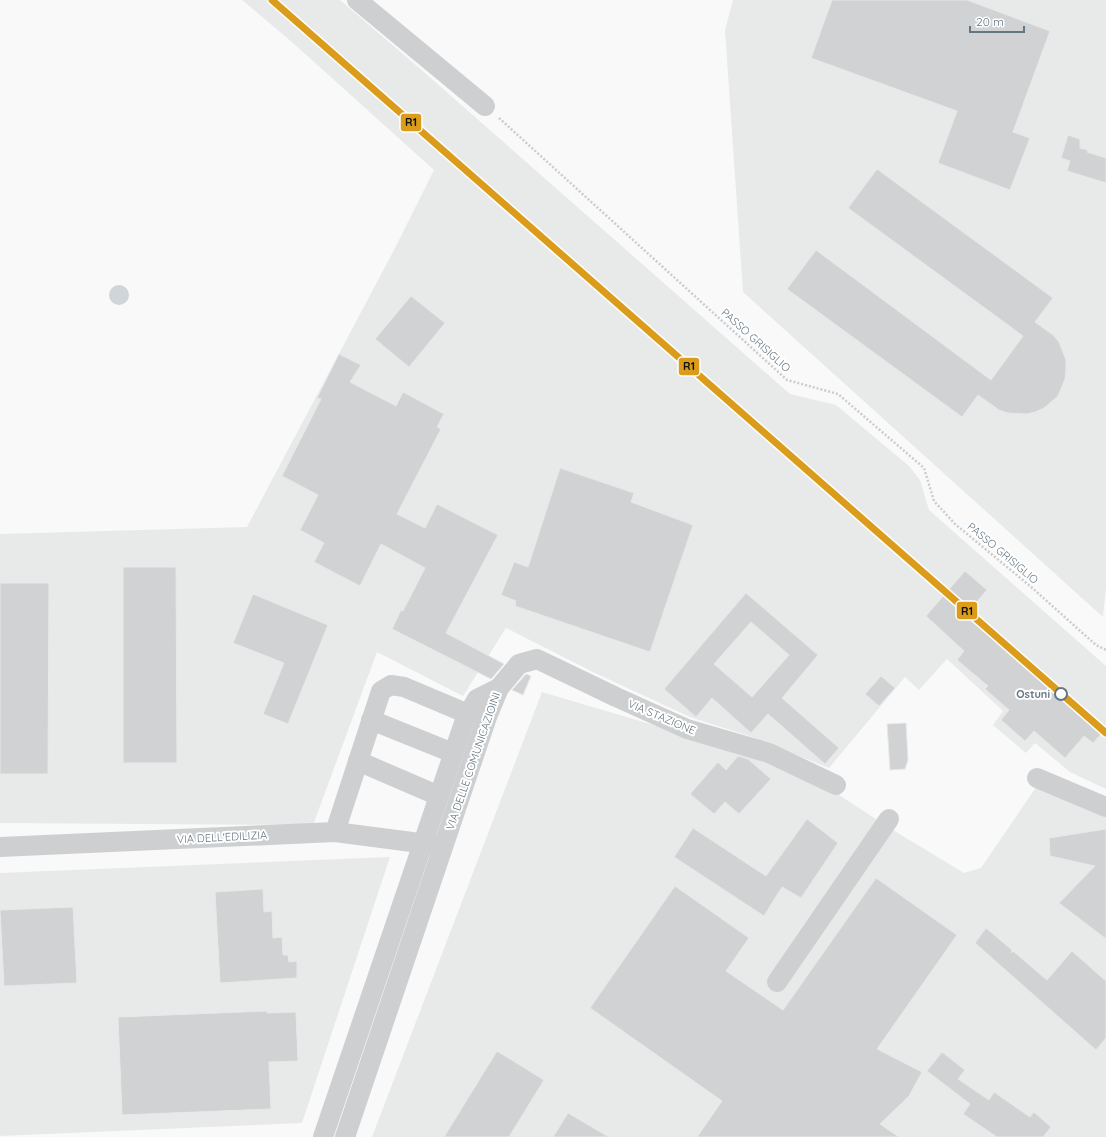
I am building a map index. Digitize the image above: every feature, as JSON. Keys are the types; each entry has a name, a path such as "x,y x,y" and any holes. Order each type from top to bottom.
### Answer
{"street":[{"path":"357,0 485,106"},
{"name":"VIA STAZIONE","path":"499,688 519,664 537,659 616,697 687,728 769,753 836,785"},
{"path":"335,832 381,691 391,685 404,688 468,714"},
{"name":"VIA DELLE COMUNICAZIOINI","path":"323,1137 465,720 477,699 499,688"},
{"name":"VIA DELLE COMUNICAZIOINI","path":"345,1137 487,717 499,688"},
{"path":"371,720 453,753"},
{"path":"358,761 438,796"},
{"path":"1037,778 1106,807"},
{"path":"777,982 888,819"},
{"name":"VIA DELL'EDILIZIA","path":"0,847 335,832 423,842 443,846"}],"path":[{"name":"PASSO GRISIGLIO","path":"485,106 787,380 838,394 924,468 934,501 955,524 1030,586 1096,645 1106,650"}],"shaded area":[{"path":"242,0 340,0 790,394 836,405 909,466 920,480 929,510 1106,666 1106,789 1070,772 1035,743 1026,753 993,725 1003,711 947,659 919,690 905,677 829,768 752,737 690,717 595,673 506,628 463,696 377,652 313,825 0,823 0,534 247,527 394,250 434,170 293,43"},
{"path":"733,0 1106,0 1106,587 1103,617 743,292 725,30"},
{"path":"119,285 126,288 129,295 126,302 119,305 112,302 109,295 112,288"},
{"path":"542,692 765,758 836,793 888,827 964,873 981,868 1039,783 1106,812 1106,1137 372,1137"},
{"path":"390,857 302,1123 0,1136 0,873"}],"building":[{"path":"832,0 967,0 1050,31 1013,132 1030,138 1010,190 938,163 957,111 811,58"},
{"path":"1068,135 1080,139 1080,148 1088,150 1087,152 1106,158 1106,183 1067,171 1070,161 1061,158"},
{"path":"877,169 1053,298 1035,322 1053,335 1059,342 1066,360 1066,369 1065,379 1058,396 1044,408 1026,414 1008,413 999,410 978,395 962,417 787,289 816,250 991,380 1023,336 848,208"},
{"path":"411,296 445,323 409,367 375,339"},
{"path":"339,354 361,365 350,382 396,406 403,392 444,414 437,427 441,429 397,514 425,528 437,504 498,535 446,633 504,664 491,679 392,629 425,568 381,544 360,586 314,562 324,543 300,530 318,495 282,476 321,399 317,398"},
{"path":"560,468 634,493 631,502 693,525 650,652 515,606 516,601 501,595 514,562 528,567"},
{"path":"123,567 176,567 177,763 123,763"},
{"path":"965,571 987,590 966,614 1102,733 1093,743 1084,736 1065,758 1034,731 1025,741 1001,720 1009,710 985,689 988,686 957,660 964,651 926,616"},
{"path":"0,583 49,583 48,774 0,774"},
{"path":"746,593 818,655 782,698 839,748 825,764 768,714 751,733 712,698 696,717 664,689","holes":["751,622 789,655 752,697 714,664"]},
{"path":"253,594 328,625 288,724 263,714 284,663 233,643"},
{"path":"526,674 531,676 523,695 512,690"},
{"path":"881,676 895,688 879,706 865,694"},
{"path":"906,723 908,760 905,769 890,770 887,724"},
{"path":"738,756 748,759 771,779 739,814 725,802 714,814 690,794 718,762 726,770"},
{"path":"807,819 838,843 801,898 782,887 764,916 674,857 693,828 766,876"},
{"path":"1106,829 1106,939 1059,903 1095,866 1050,856 1049,838"},
{"path":"876,878 957,935 877,1049 922,1072 909,1096 880,1124 899,1137 697,1137 722,1101 590,1008 675,886 749,938 726,971 783,1010"},
{"path":"263,889 264,912 272,911 273,938 282,937 283,955 288,955 289,962 297,961 297,978 220,983 215,892"},
{"path":"73,907 77,983 4,986 0,910"},
{"path":"986,928 1012,950 1011,953 1013,951 1047,980 1072,951 1106,981 1106,1038 1096,1050 975,943"},
{"path":"267,1011 267,1013 296,1012 298,1061 269,1062 271,1109 122,1115 118,1017"},
{"path":"497,1051 544,1080 509,1137 444,1137"},
{"path":"942,1052 965,1070 958,1079 989,1100 994,1092 1030,1117 1034,1112 1051,1127 1043,1137 997,1137 963,1114 970,1104 927,1071"},
{"path":"568,1113 609,1137 553,1137"}],"transit line":[{"name":"R1","path":"272,0 1106,733"}],"place":[{"name":"Ostuni","path":"1061,694"}]}
